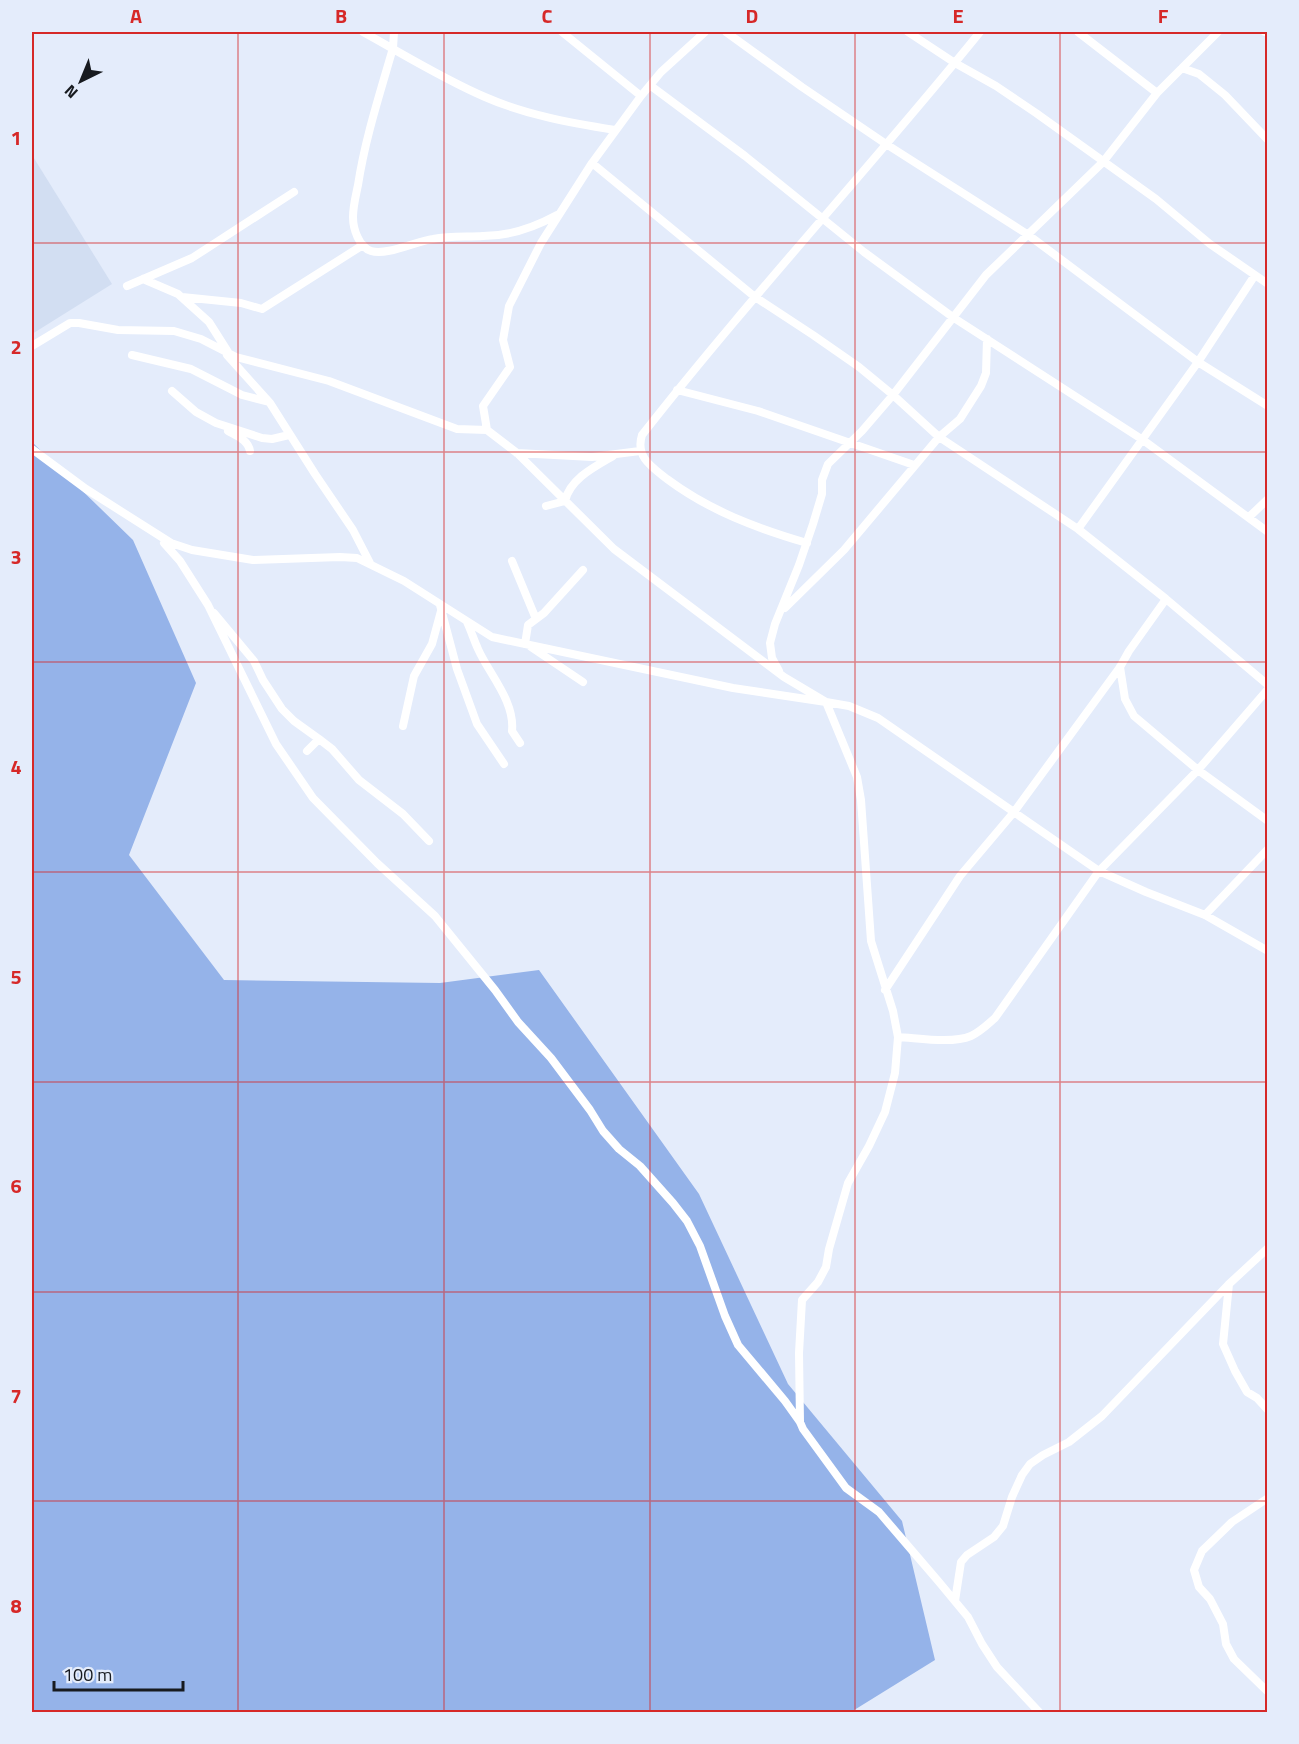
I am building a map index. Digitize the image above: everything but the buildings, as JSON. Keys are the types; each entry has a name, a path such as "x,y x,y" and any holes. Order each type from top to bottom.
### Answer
{"street":[{"path":"363,32 486,98 527,112 576,124 615,130"},
{"path":"394,32 393,48 361,166 353,218 355,232 363,245 369,250 378,252 429,239 504,234 538,225 559,215"},
{"path":"562,32 641,96"},
{"path":"487,430 483,406 510,367 503,340 509,306 541,243 592,163 641,96 661,72 705,32"},
{"path":"726,32 886,144 1027,234 1198,362 1268,406"},
{"path":"908,32 954,63 996,86 1136,184 1191,230 1268,284"},
{"path":"807,543 756,527 708,507 681,490 649,465 640,451 642,435 821,218 980,32"},
{"path":"1078,32 1157,93"},
{"path":"784,677 772,658 770,643 775,624 807,543 822,494 822,480 828,464 862,431 893,395 986,275 1103,162 1157,93 1218,32"},
{"path":"1182,68 1199,74 1226,95 1268,140"},
{"path":"651,86 745,156 864,252 954,318 1143,440 1268,532"},
{"path":"592,163 755,297 813,334 893,395 939,436 1078,529 1166,599 1268,687 1198,770 1099,871 995,1018 970,1037 953,1040 898,1037"},
{"path":"127,286 192,258 294,192"},
{"path":"182,297 241,303 262,309 363,245"},
{"path":"1078,529 1198,362 1255,275"},
{"path":"143,279 178,294 208,322 226,352 270,403 353,530 370,563"},
{"path":"32,346 64,326 79,323 118,330 174,331 201,339 236,357 328,381 457,429 487,430 517,453 614,549 784,677 825,702 857,777 861,800 871,941 893,1011 898,1037 895,1073 885,1112 848,1183 826,1267 818,1282 802,1300 799,1353 800,1422 802,1429 846,1488 879,1512 968,1617 981,1644 997,1667 1039,1713"},
{"path":"782,611 844,550 939,436 960,419 981,386 986,373 987,339"},
{"path":"132,355 191,369 242,395 270,403"},
{"path":"677,390 758,411 914,465"},
{"path":"172,391 200,415 216,423 262,438 272,439 289,435"},
{"path":"216,423 216,427 244,440 250,451"},
{"path":"32,449 86,489 171,543 192,550 253,560 357,558 404,581 440,607 492,637 733,688 849,706 878,718 1099,871 1205,915 1268,951"},
{"path":"517,453 592,457 640,451"},
{"path":"565,501 567,492 579,478 616,454"},
{"path":"1249,517 1268,499"},
{"path":"546,506 565,501"},
{"path":"142,524 180,561 208,605 276,744 313,798 378,863 435,915 518,1022 551,1058 603,1131 619,1149 640,1166 687,1221 700,1246 738,1345 800,1422"},
{"path":"512,561 536,619"},
{"path":"526,644 528,625 544,613 583,570"},
{"path":"885,990 960,876 1014,812 1120,667 1166,599"},
{"path":"208,605 254,661 263,680 287,715 332,749 359,780 403,814 429,842"},
{"path":"404,726 414,676 432,644 440,607"},
{"path":"440,607 457,669 477,724 504,764"},
{"path":"467,622 478,650 503,695 513,722 512,731 520,743"},
{"path":"526,644 583,682"},
{"path":"1120,667 1125,699 1134,716 1198,770 1268,821"},
{"path":"307,751 319,739"},
{"path":"1205,915 1268,849"},
{"path":"955,1601 961,1562 967,1555 994,1537 1003,1526 1012,1497 1030,1464 1069,1442 1102,1416 1229,1284 1268,1248"},
{"path":"1229,1284 1223,1344 1247,1392 1257,1398 1268,1410"},
{"path":"1268,1498 1232,1522 1202,1551 1194,1570 1199,1587 1210,1599 1223,1624 1226,1644 1234,1659 1268,1692"}],"shaded area":[{"path":"32,155 112,284 32,334"},
{"path":"32,442 133,540 196,683 129,855 224,980 440,983 539,970 699,1194 788,1384 902,1521 935,1660 851,1712 32,1712"}]}
